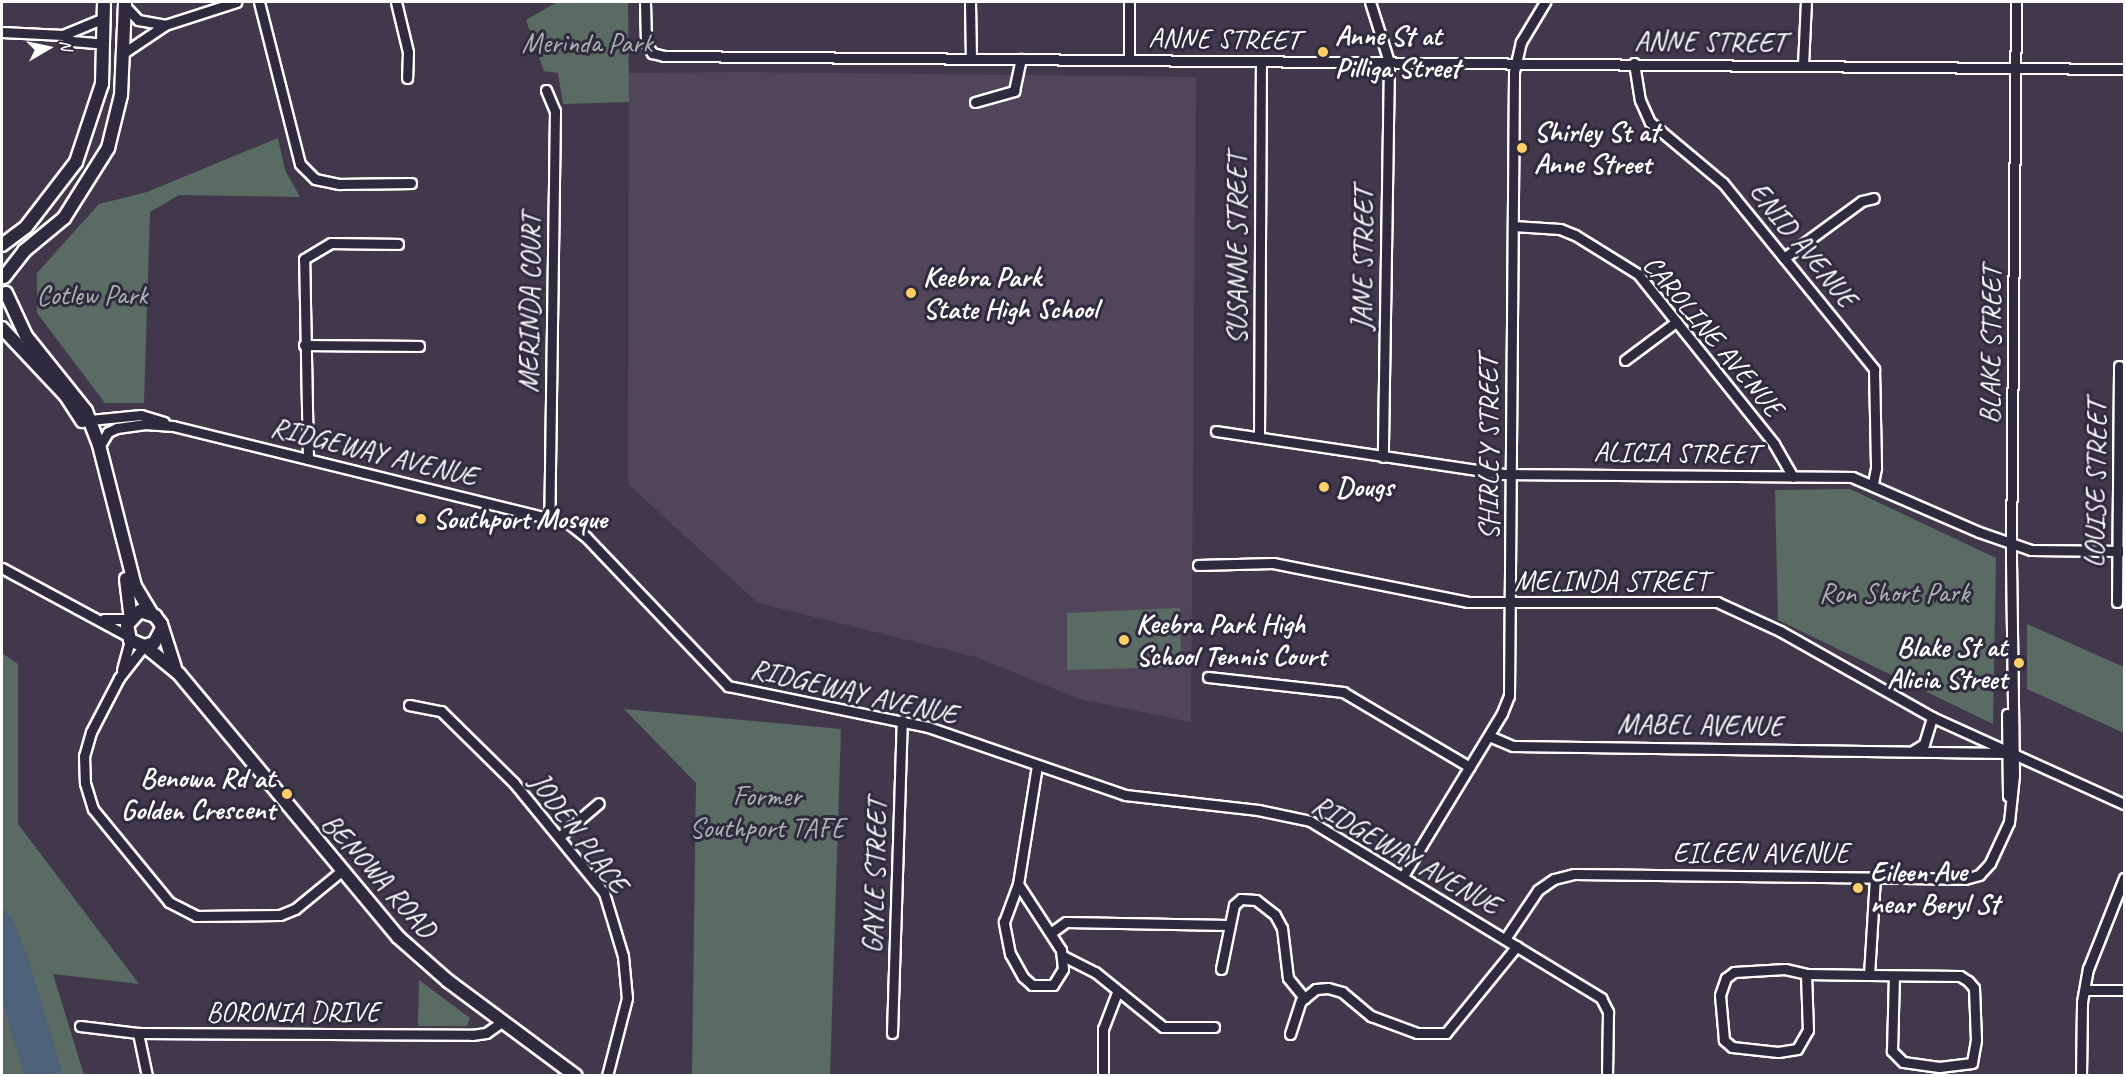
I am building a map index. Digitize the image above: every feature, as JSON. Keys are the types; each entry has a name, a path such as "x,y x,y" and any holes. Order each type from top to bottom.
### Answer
{"main road":[{"path":"2,245 26,227 76,162 98,105 104,44 104,2"},
{"path":"104,44 117,34 124,3"},
{"path":"2,328 66,396 80,417 94,454 123,564 130,618 129,638 144,646 154,643 161,630 159,620 151,613 135,585 90,420 76,395 26,336 4,299 3,275 24,251 64,218 96,170 115,126 124,52 124,3"},
{"path":"130,618 140,611 151,613"},
{"name":"BENOWA ROAD","path":"161,630 179,674"},
{"name":"BENOWA ROAD","path":"144,646 179,674 340,872 410,949 560,1071 576,1076"}],"street":[{"path":"124,52 165,25 237,2"},
{"path":"259,2 300,164 315,179 339,184 411,183"},
{"path":"396,2 408,52 407,78"},
{"name":"ANNE STREET","path":"645,2 645,39 649,51 664,57 1514,62 2124,69"},
{"path":"970,2 971,59"},
{"path":"1129,2 1129,60"},
{"name":"JANE STREET","path":"1370,2 1389,62 1383,456"},
{"path":"1514,62 1521,42 1545,2"},
{"path":"1803,65 1806,2"},
{"name":"BLAKE STREET","path":"2010,817 2008,753 2016,2"},
{"path":"124,3 138,20 165,25"},
{"path":"2,32 63,36 84,30 104,18"},
{"path":"63,36 72,41 104,44"},
{"path":"975,102 1014,91 1020,59"},
{"name":"SUSANNE STREET","path":"1259,436 1261,62"},
{"name":"SHIRLEY STREET","path":"1403,876 1489,736 1509,696 1514,62"},
{"name":"ENID AVENUE","path":"1634,63 1640,100 1650,122 1723,183 1874,369 1876,468 1873,483"},
{"name":"MERINDA COURT","path":"546,90 555,111 549,518"},
{"path":"1784,258 1862,201 1874,198"},
{"name":"CAROLINE AVENUE","path":"1513,226 1560,229 1606,251 1638,274 1774,444 1793,477"},
{"path":"308,459 304,259 331,243 398,244"},
{"path":"1625,360 1676,322"},
{"path":"304,345 419,346"},
{"name":"LOUISE STREET","path":"2117,602 2121,551 2119,366"},
{"name":"RIDGEWAY AVENUE","path":"90,420 141,415 173,426 567,523 586,537 728,686 902,720 1125,795 1300,817 1403,876 1601,998 1608,1012 1607,1076"},
{"name":"RIDGEWAY AVENUE","path":"99,447 108,432 117,428 144,424 173,426"},
{"name":"ALICIA STREET","path":"1216,431 1511,474 1852,477 1873,483 2011,544 2031,550 2121,551"},
{"name":"MELINDA STREET","path":"1198,566 1273,562 1448,599 1511,603 1717,602 1780,631 1932,717 2124,804"},
{"path":"2,568 98,618 129,638 119,678"},
{"path":"98,618 130,618"},
{"path":"144,646 119,678 91,732 84,756 86,796 93,809 169,902 196,916 280,915 295,909 340,872"},
{"path":"1208,676 1343,692 1470,767"},
{"name":"JODEN PLACE","path":"409,705 441,711 514,783 604,893 623,956 627,998 607,1076"},
{"path":"1914,750 1924,744 1932,717"},
{"name":"GAYLE STREET","path":"892,1033 902,720"},
{"name":"MABEL AVENUE","path":"1489,736 1513,746 2008,753"},
{"path":"1018,884 1052,932 1063,956 1061,977 1047,986 1032,985 1016,967 1004,922 1018,884 1037,766"},
{"path":"559,837 599,803"},
{"name":"EILEEN AVENUE","path":"1505,939 1538,890 1554,879 1574,874 1973,878 1990,863 2010,817"},
{"path":"1869,975 1875,877"},
{"path":"2081,1076 2088,969 2124,878"},
{"path":"1221,969 1231,911 1241,899 1256,900 1268,908 1282,928 1288,978 1304,998"},
{"path":"1052,932 1066,922 1228,925"},
{"path":"1290,1034 1294,1014 1304,998 1316,989 1335,988 1371,1016 1417,1034 1446,1033 1517,946"},
{"path":"1063,956 1079,961 1162,1027 1214,1027"},
{"path":"1806,974 1808,1030 1797,1049 1778,1052 1732,1047 1724,1040 1720,995 1726,978 1734,972 1785,969 1806,974 1894,977 1960,976 1974,988 1976,1040 1972,1063 1939,1066 1903,1062 1892,1051 1894,977"},
{"path":"2085,990 2124,990"},
{"path":"1103,1076 1103,1029 1117,992"},
{"name":"BORONIA DRIVE","path":"80,1026 138,1034 472,1035 486,1033 502,1022"},
{"path":"138,1034 147,1076"}],"shaded area":[{"name":"Keebra Park State High School","path":"745,72 1196,77 1191,722 1079,699 976,657 758,603 628,484 629,73"}],"green space":[{"name":"Merinda Park","path":"557,2 628,2 629,102 563,104 558,73 544,71 526,20"},
{"name":"Cotlew Park","path":"278,138 285,170 300,197 179,195 150,212 144,403 105,403 37,313 37,273 99,204 147,192"},
{"name":"Ron Short Park","path":"1850,489 1996,558 1993,724 1778,620 1775,490"},
{"name":"Keebra Park High School Tennis Court","path":"1180,608 1181,667 1067,670 1067,613"},
{"path":"2027,624 2124,667 2124,733 2027,689"},
{"path":"2,653 18,664 18,824 139,984 53,974 84,1075 2,1075"},
{"name":"Former Southport TAFE","path":"624,709 841,729 830,1075 692,1075 696,783"},
{"path":"419,980 470,1018 467,1026 418,1026"}],"water":[{"path":"2,907 12,918 27,955 63,1075 24,1075 2,999"}],"place":[{"name":"Anne St at Pilliga Street","path":"1323,52"},
{"name":"Shirley St at Anne Street","path":"1522,148"},
{"name":"Keebra Park State High School","path":"911,293"},
{"name":"Dougs","path":"1324,487"},
{"name":"Southport Mosque","path":"421,519"},
{"name":"Keebra Park High School Tennis Court","path":"1124,640"},
{"name":"Blake St at Alicia Street","path":"2019,663"},
{"name":"Benowa Rd at Golden Crescent","path":"287,794"},
{"name":"Eileen Ave near Beryl St","path":"1858,888"}]}
